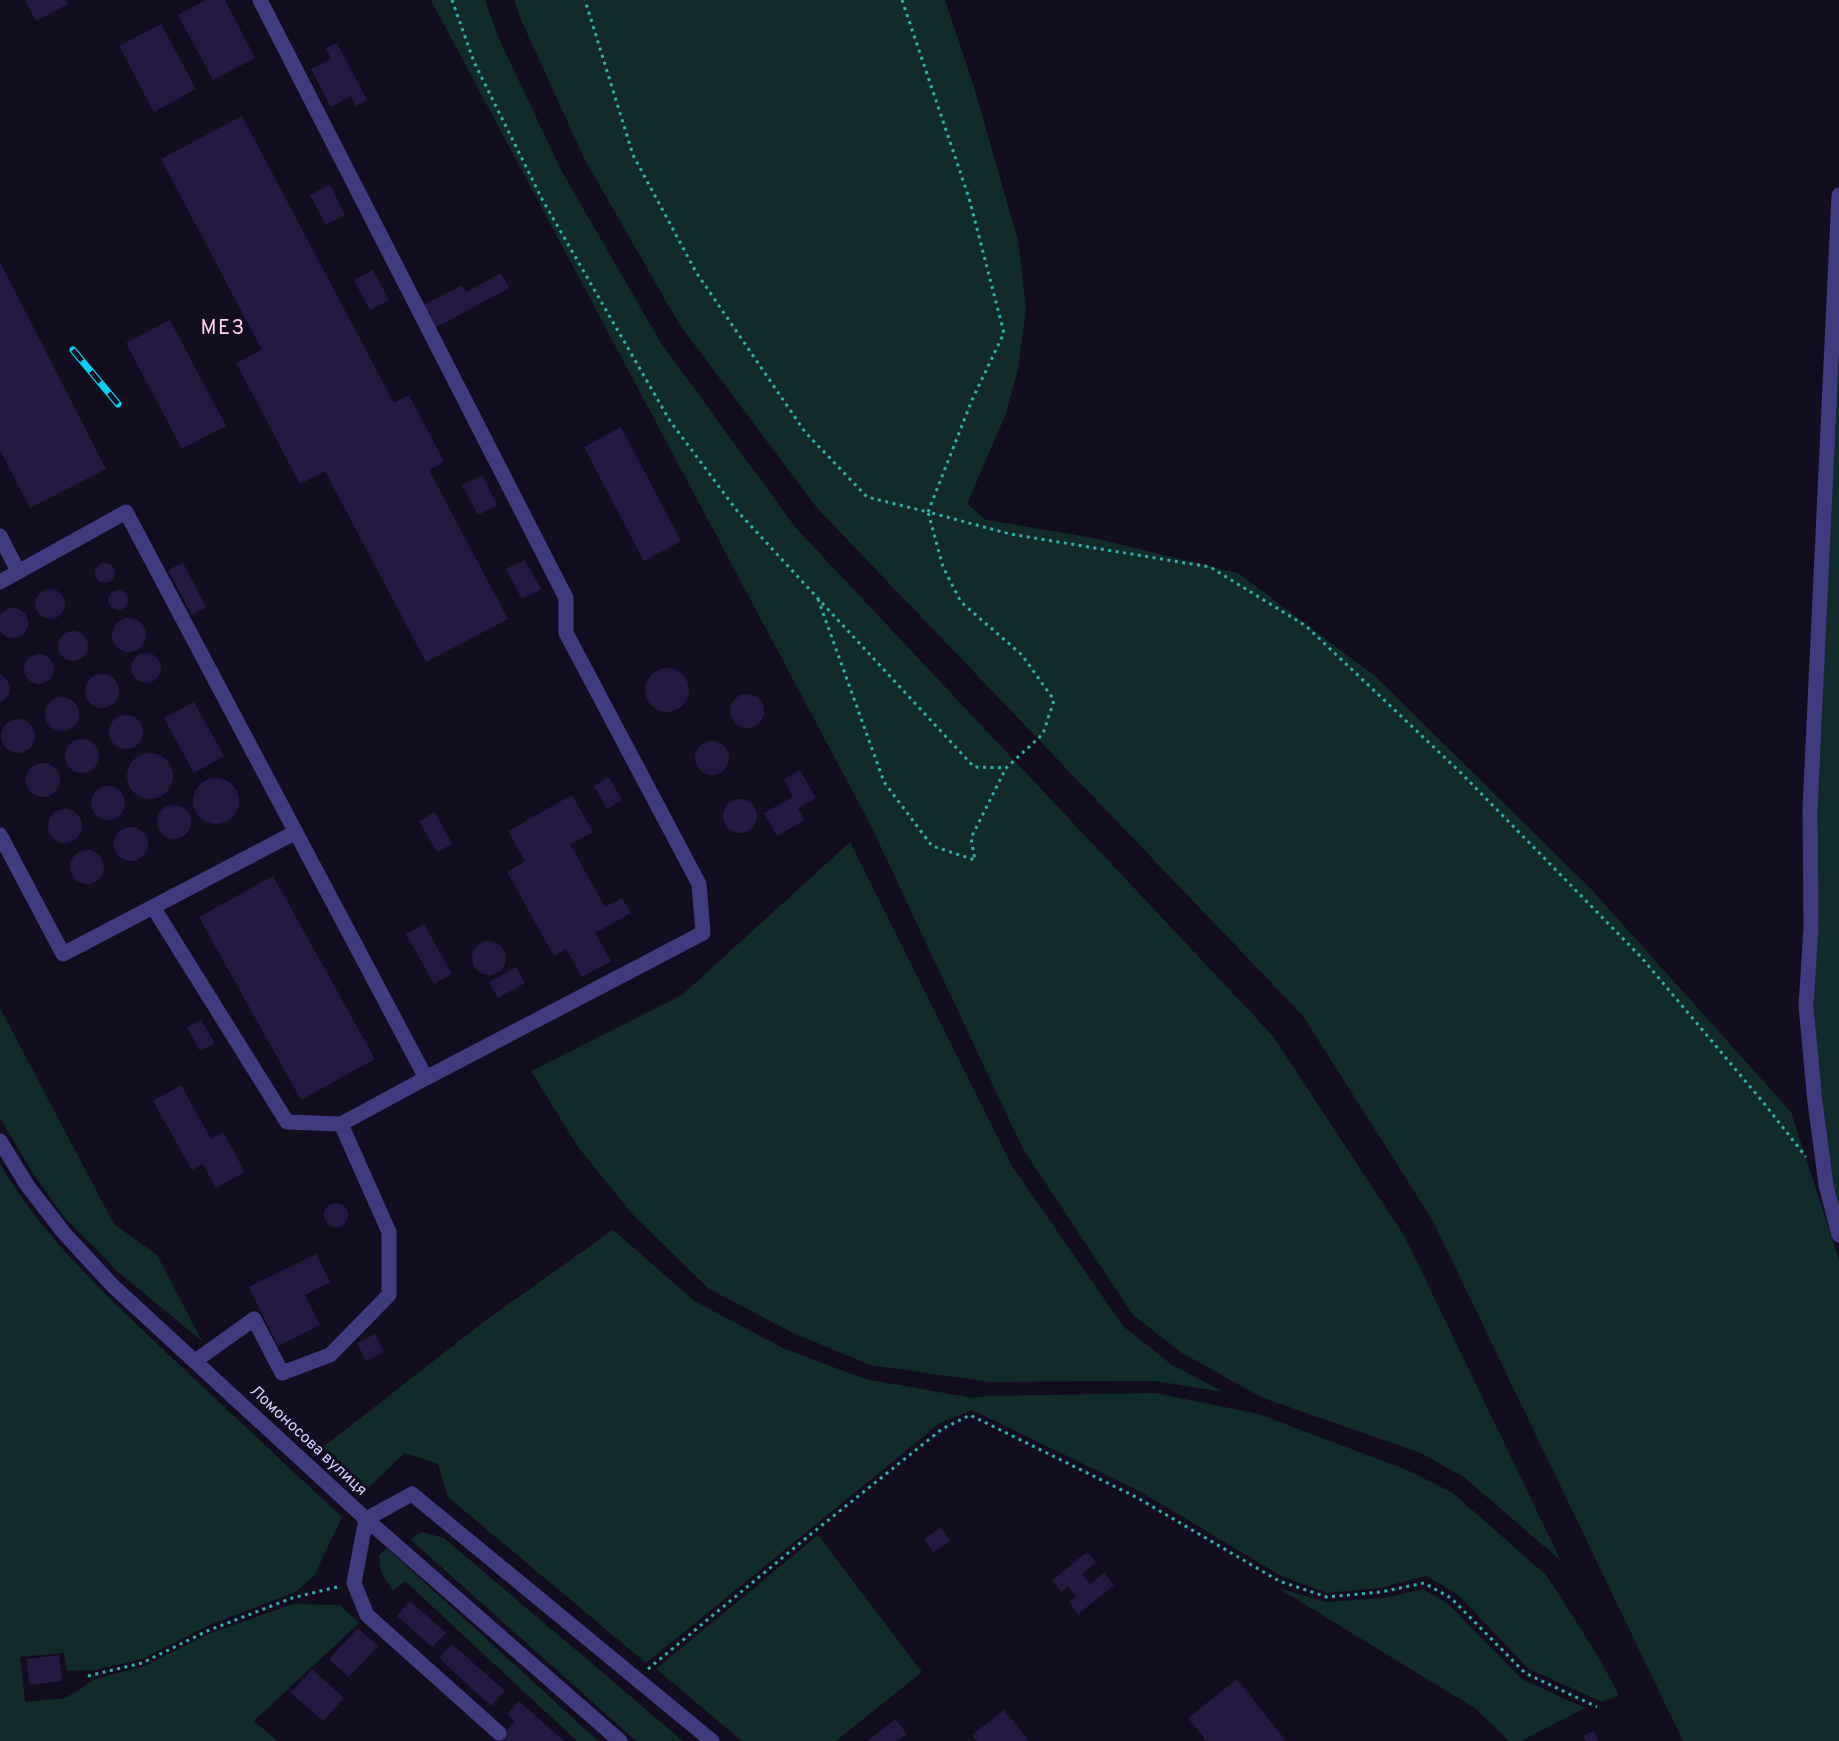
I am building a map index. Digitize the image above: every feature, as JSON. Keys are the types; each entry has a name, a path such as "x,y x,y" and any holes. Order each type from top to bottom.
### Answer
{"street":[{"path":"153,907 287,1122 341,1124 704,933 699,884 566,633 566,598 260,0"},
{"path":"1839,195 1810,809 1811,927 1806,1006 1826,1185 1839,1235"},
{"path":"0,582 126,512 426,1078"},
{"path":"0,536 18,571"},
{"path":"0,835 63,954 296,832"},
{"path":"195,1361 254,1319 282,1373 330,1355 389,1295 389,1232 341,1124"},
{"name":"Ломоносова вулиця","path":"0,1141 27,1185 64,1233 113,1286 366,1519 620,1741"},
{"path":"499,1733 368,1614 354,1583 366,1519 412,1494 712,1741"}],"path":[{"path":"452,0 474,62 542,199 670,421 738,512 974,767 1006,768"},
{"path":"585,0 633,155 696,272 805,432 867,497 1010,534 1210,567 1306,627 1460,772 1641,957 1756,1093 1807,1158"},
{"path":"817,598 884,782 932,846 975,860 971,838 1006,768 1043,734 1054,700 1022,654 961,602 943,567 928,512 972,400 1004,333 969,198 902,0"},
{"path":"636,1678 942,1429 970,1415 1136,1497 1280,1581 1327,1597 1381,1592 1424,1583 1451,1598 1525,1673 1597,1707"},
{"path":"88,1676 142,1663 207,1631 292,1598 354,1583"}],"green space":[{"path":"431,0 485,0 497,34 561,170 661,343 796,528 1273,1036 1405,1237 1561,1561 1465,1478 1421,1453 1263,1398 1182,1353 1133,1315 1023,1149 870,824"},
{"path":"514,0 945,0 973,84 1018,240 1026,308 1018,370 1005,416 967,504 986,520 1094,538 1238,573 1375,676 1591,889 1791,1112 1839,1260 1839,1741 1683,1741 1433,1221 1303,1016 817,508 679,324 584,158"},
{"path":"1839,362 1839,1205 1833,1182 1821,1100 1814,1007 1816,812"},
{"path":"850,842 1012,1166 1123,1326 1172,1365 1224,1392 1154,1381 990,1382 870,1365 793,1333 709,1289 634,1216 578,1147 531,1071 682,995"},
{"path":"0,1008 114,1224 157,1255 202,1341 118,1272 64,1217 34,1175 0,1118"},
{"path":"0,1164 37,1218 79,1267 172,1358 342,1517 314,1576 295,1592 207,1626 142,1659 95,1670 67,1671 64,1653 20,1657 25,1702 66,1698 95,1679 144,1666 208,1634 293,1604 340,1605 359,1623 254,1721 277,1741 0,1741"},
{"path":"613,1230 696,1302 785,1349 865,1379 973,1398 1155,1393 1259,1414 1407,1470 1453,1493 1547,1576 1598,1656 1619,1695 1602,1702 1529,1669 1457,1594 1426,1576 1380,1588 1327,1593 1283,1577 1141,1492 972,1410 940,1423 646,1663 448,1497 438,1464 405,1453 367,1489 322,1448 482,1323"},
{"path":"422,1532 444,1538 683,1741 636,1741 410,1539"},
{"path":"818,1535 922,1672 836,1741 742,1741 656,1669"},
{"path":"387,1548 598,1741 577,1741 405,1581 393,1591 381,1572 379,1555"},
{"path":"1278,1588 1326,1602 1383,1598 1423,1589 1447,1603 1522,1679 1585,1708 1521,1741 1509,1741 1476,1709"}],"building":[{"path":"25,0 66,0 68,4 36,21"},
{"path":"206,0 225,0 255,58 213,80 178,15"},
{"path":"161,24 196,89 154,112 119,46"},
{"path":"337,43 367,100 356,106 351,96 331,107 311,69 331,59 326,48"},
{"path":"242,116 394,403 409,395 444,462 429,470 508,619 426,662 325,471 300,484 236,363 262,350 161,159"},
{"path":"330,185 345,215 326,225 310,195"},
{"path":"0,262 106,469 30,508 0,450"},
{"path":"373,270 389,300 370,310 354,280"},
{"path":"501,273 509,288 435,328 423,305 462,285 466,292"},
{"path":"170,320 226,426 182,449 126,343"},
{"path":"621,427 681,541 644,561 584,447"},
{"path":"482,475 497,505 478,515 462,485"},
{"path":"525,560 541,589 522,599 506,569"},
{"path":"105,563 112,566 115,573 112,580 105,583 98,580 95,573 98,566"},
{"path":"183,563 206,607 192,615 168,570"},
{"path":"50,589 61,593 65,604 61,615 50,619 39,615 35,604 39,593"},
{"path":"118,590 125,593 128,600 125,607 118,610 111,607 108,600 111,593"},
{"path":"13,608 23,613 28,623 23,633 13,638 3,633 -2,623 3,613"},
{"path":"129,618 141,623 146,635 141,647 129,652 117,647 112,635 117,623"},
{"path":"73,631 84,635 88,646 84,657 73,661 62,657 58,646 62,635"},
{"path":"146,653 157,657 161,668 157,679 146,683 135,679 131,668 135,657"},
{"path":"39,654 50,658 54,669 50,680 39,684 28,680 24,669 28,658"},
{"path":"667,668 676,669 683,674 688,681 688,699 683,706 676,711 667,712 658,711 651,706 646,699 645,690 646,681 651,674 658,669"},
{"path":"0,674 7,680 10,687 9,695 0,703"},
{"path":"102,674 114,679 119,691 114,703 102,708 90,703 85,691 90,679"},
{"path":"747,694 759,699 764,711 759,723 747,728 735,723 730,711 735,699"},
{"path":"62,697 74,702 79,714 74,726 62,731 50,726 45,714 50,702"},
{"path":"194,702 224,756 194,773 164,718"},
{"path":"126,715 138,720 143,732 138,744 126,749 114,744 109,732 114,720"},
{"path":"18,719 30,724 35,736 30,748 18,753 6,748 1,736 6,724"},
{"path":"82,739 94,744 99,756 94,768 82,773 70,768 65,756 70,744"},
{"path":"712,741 724,746 729,758 724,770 712,775 700,770 695,758 700,746"},
{"path":"150,753 159,754 166,760 172,767 172,785 166,792 159,798 150,799 141,798 134,792 128,785 127,776 128,767 134,760 141,754"},
{"path":"43,763 55,768 60,780 55,792 43,797 31,792 26,780 31,768"},
{"path":"800,770 816,798 798,808 805,820 777,836 764,813 793,797 784,779"},
{"path":"609,777 622,800 607,809 594,786"},
{"path":"216,778 225,779 232,785 238,792 238,810 232,817 225,823 216,824 207,823 200,817 194,810 193,801 194,792 200,785 207,779"},
{"path":"108,786 120,791 125,803 120,815 108,820 96,815 91,803 96,791"},
{"path":"572,795 593,832 570,844 605,907 622,898 631,913 595,933 611,961 582,977 566,949 554,956 507,872 525,861 508,831"},
{"path":"740,799 752,804 757,816 752,828 740,833 728,828 723,816 728,804"},
{"path":"174,805 186,810 191,822 186,834 174,839 162,834 157,822 162,810"},
{"path":"65,809 77,814 82,826 77,838 65,843 53,838 48,826 53,814"},
{"path":"435,812 452,844 437,852 419,821"},
{"path":"131,827 143,832 148,844 143,856 131,861 119,856 114,844 119,832"},
{"path":"87,850 99,855 104,867 99,879 87,884 75,879 70,867 75,855"},
{"path":"273,876 375,1059 301,1100 199,917"},
{"path":"424,924 452,974 434,984 406,934"},
{"path":"489,941 501,946 506,958 501,970 489,975 477,970 472,958 477,946"},
{"path":"516,967 525,983 498,998 489,982"},
{"path":"201,1020 215,1043 200,1051 187,1027"},
{"path":"181,1085 211,1139 223,1132 245,1172 216,1188 203,1164 192,1170 153,1101"},
{"path":"336,1203 344,1207 348,1215 344,1223 336,1227 328,1223 324,1215 328,1207"},
{"path":"316,1254 330,1282 305,1295 320,1325 278,1346 249,1287"},
{"path":"375,1334 384,1352 366,1361 357,1343"},
{"path":"941,1527 950,1541 933,1552 924,1539"},
{"path":"1087,1552 1096,1562 1082,1574 1090,1584 1104,1573 1114,1585 1078,1614 1069,1602 1076,1596 1068,1586 1061,1592 1052,1580"},
{"path":"410,1601 446,1633 432,1647 397,1616"},
{"path":"358,1628 378,1646 349,1677 329,1659"},
{"path":"452,1644 505,1691 491,1706 439,1658"},
{"path":"59,1655 62,1681 29,1685 27,1659"},
{"path":"312,1669 344,1698 323,1721 291,1693"},
{"path":"1237,1679 1286,1741 1207,1741 1188,1718"},
{"path":"519,1701 564,1741 498,1741 515,1722 507,1714"},
{"path":"1004,1710 1029,1741 977,1741 972,1735"},
{"path":"895,1719 907,1734 897,1741 868,1741"},
{"path":"1594,1731 1598,1741 1586,1741 1583,1736"}],"railway":[{"path":"73,350 118,404"}],"district":[{"name":"МЕЗ","path":"223,329"}]}
